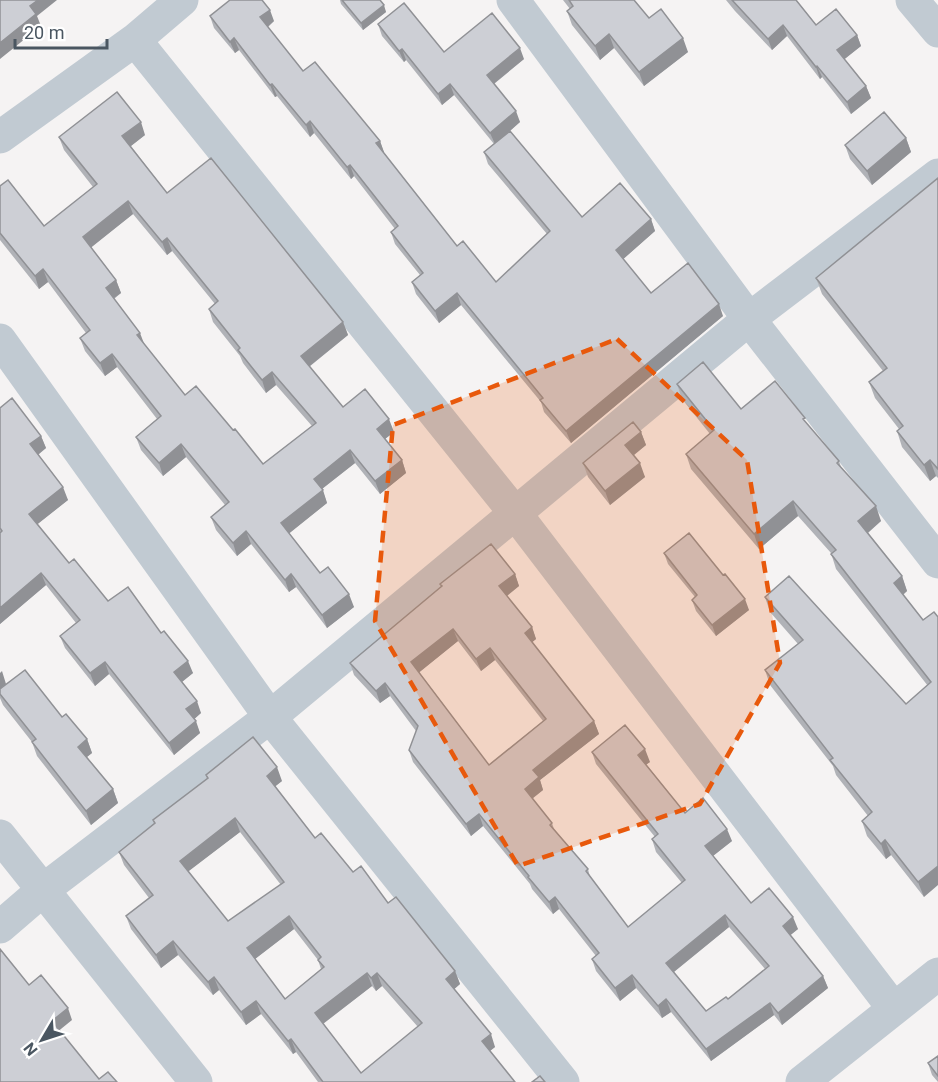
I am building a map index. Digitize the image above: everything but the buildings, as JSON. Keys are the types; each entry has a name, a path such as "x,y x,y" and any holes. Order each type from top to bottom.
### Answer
{"street":[{"path":"0,137 135,40 182,0"},
{"path":"513,0 749,319 938,562"},
{"path":"912,0 938,31"},
{"path":"135,40 516,513 894,1009"},
{"path":"0,927 43,890 270,717 749,319 938,175"},
{"path":"0,340 270,717 563,1082"},
{"path":"0,836 196,1082"},
{"path":"813,1078 938,974"}],"highlighted area":[{"path":"617,339 747,460 780,663 700,804 518,866 375,621 393,425"}]}
